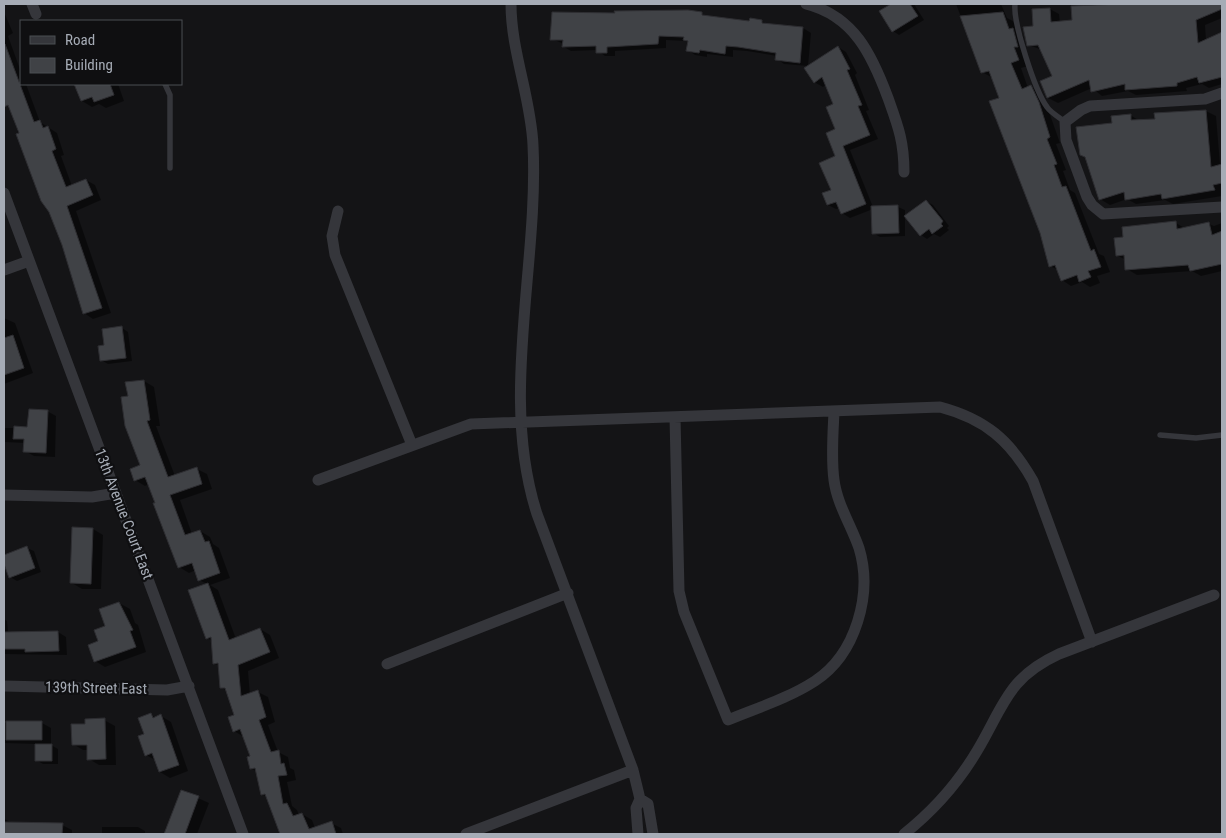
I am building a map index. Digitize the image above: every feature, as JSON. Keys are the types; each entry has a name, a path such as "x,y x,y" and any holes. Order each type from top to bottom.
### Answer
{"street":[{"path":"511,4 513,29 529,110 533,146 521,420 526,472 531,496 632,770 640,799 636,808 638,834"},
{"path":"806,4 831,14 847,26 869,52 903,139 904,172"},
{"path":"1222,93 1205,99 1090,106 1080,110 1064,122 1066,140 1087,197 1096,209 1110,215 1222,207"},
{"name":"13th Avenue Court East","path":"4,193 243,834"},
{"path":"338,211 332,236 335,255 412,445"},
{"path":"4,270 29,261"},
{"path":"318,480 471,424 521,420 675,417 940,407 957,412 994,432 1009,445 1020,459 1033,481 1092,642"},
{"path":"675,417 679,591 684,612 728,720 797,691 816,680 842,655 858,618 863,593 863,567 860,550 838,498 834,480 834,412"},
{"path":"4,495 92,497 116,492"},
{"path":"387,664 568,593"},
{"path":"904,834 929,813 960,776 976,752 1002,702 1023,676 1040,663 1214,595"},
{"name":"139th Street East","path":"4,686 167,690 189,686"},
{"path":"466,834 632,770"},
{"path":"640,799 648,804 653,834"}],"lane":[{"path":"1015,4 1020,35 1035,83 1047,107 1064,122"},
{"path":"165,85 170,95 170,168"},
{"path":"1160,435 1196,438 1222,435"}],"building":[{"path":"891,4 910,4 918,16 892,32 879,11"},
{"path":"1222,4 1222,9 1196,20 1198,43 1222,32 1222,77 1199,83 1197,77 1177,83 1177,86 1125,90 1125,84 1091,92 1089,80 1047,98 1040,81 1052,76 1038,45 1027,46 1023,27 1033,26 1032,9 1050,8 1051,22 1072,20 1071,6"},
{"path":"688,10 702,12 702,15 749,21 750,18 762,20 762,23 803,27 800,63 775,60 776,53 738,47 726,46 725,54 700,50 699,53 686,51 688,41 683,40 684,37 659,36 658,44 607,47 607,53 596,53 596,46 562,47 563,40 550,40 552,12 615,13 614,11"},
{"path":"1003,12 1009,29 1013,28 1018,47 1014,47 1019,60 1011,63 1022,89 1031,85 1039,102 1050,137 1047,139 1057,164 1054,165 1062,187 1066,186 1091,251 1094,249 1101,267 1088,271 1091,277 1079,282 1077,275 1061,281 1055,265 1049,267 1040,233 989,101 999,98 989,71 981,73 960,16"},
{"path":"5,44 34,122 40,120 43,128 48,126 56,149 52,151 66,187 86,179 93,195 67,206 102,308 83,314 62,245 49,212 41,201 16,134 19,133 8,105 4,107"},
{"path":"838,46 850,69 847,70 862,105 858,106 870,135 843,146 866,204 841,214 836,202 827,205 822,193 831,190 819,163 835,156 826,133 835,129 826,107 833,104 822,77 814,83 804,68"},
{"path":"74,85 110,85 114,95 94,102 92,97 81,101"},
{"path":"1206,110 1211,167 1222,164 1222,183 1213,185 1215,190 1162,199 1161,194 1125,200 1124,192 1099,200 1085,157 1080,155 1076,127 1112,123 1111,116 1131,114 1131,120 1155,119 1154,113"},
{"path":"926,200 943,221 941,224 943,226 932,234 929,229 920,236 904,216"},
{"path":"898,205 899,233 872,234 871,206"},
{"path":"1176,221 1177,229 1209,222 1212,235 1222,231 1222,264 1190,271 1188,265 1125,270 1124,255 1116,256 1114,238 1123,237 1122,227"},
{"path":"122,326 126,358 100,361 98,346 104,345 102,329"},
{"path":"13,335 24,368 4,375 4,338"},
{"path":"144,380 150,420 147,421 168,477 197,467 202,484 170,495 185,535 200,530 205,542 209,541 220,573 198,581 192,563 178,568 145,477 134,481 130,469 140,465 125,426 121,397 128,396 125,382"},
{"path":"29,409 48,410 46,453 23,452 24,439 13,439 14,426 27,427"},
{"path":"72,527 93,528 91,584 70,583"},
{"path":"27,546 35,568 9,578 4,564 4,555"},
{"path":"208,583 229,640 260,628 270,652 238,665 241,696 258,690 266,717 259,720 271,752 279,750 281,764 284,763 287,775 278,776 283,804 287,803 293,816 302,813 309,829 332,821 336,834 280,834 265,794 261,795 255,768 250,769 247,757 250,756 240,729 233,732 228,717 234,715 225,688 220,688 218,663 213,664 211,637 206,639 188,590"},
{"path":"119,602 133,630 130,631 136,647 94,662 88,645 98,641 94,630 105,626 99,609"},
{"path":"58,631 59,651 25,652 25,649 4,649 4,632"},
{"path":"151,713 153,718 161,714 179,765 159,772 152,753 145,756 138,736 144,734 138,718"},
{"path":"105,718 106,759 87,760 87,745 72,745 71,724 85,724 85,719"},
{"path":"6,721 42,721 42,740 6,740"},
{"path":"35,744 52,744 52,761 35,761"},
{"path":"181,790 199,796 185,834 164,834"},
{"path":"4,822 63,823 62,834 4,834"}]}
